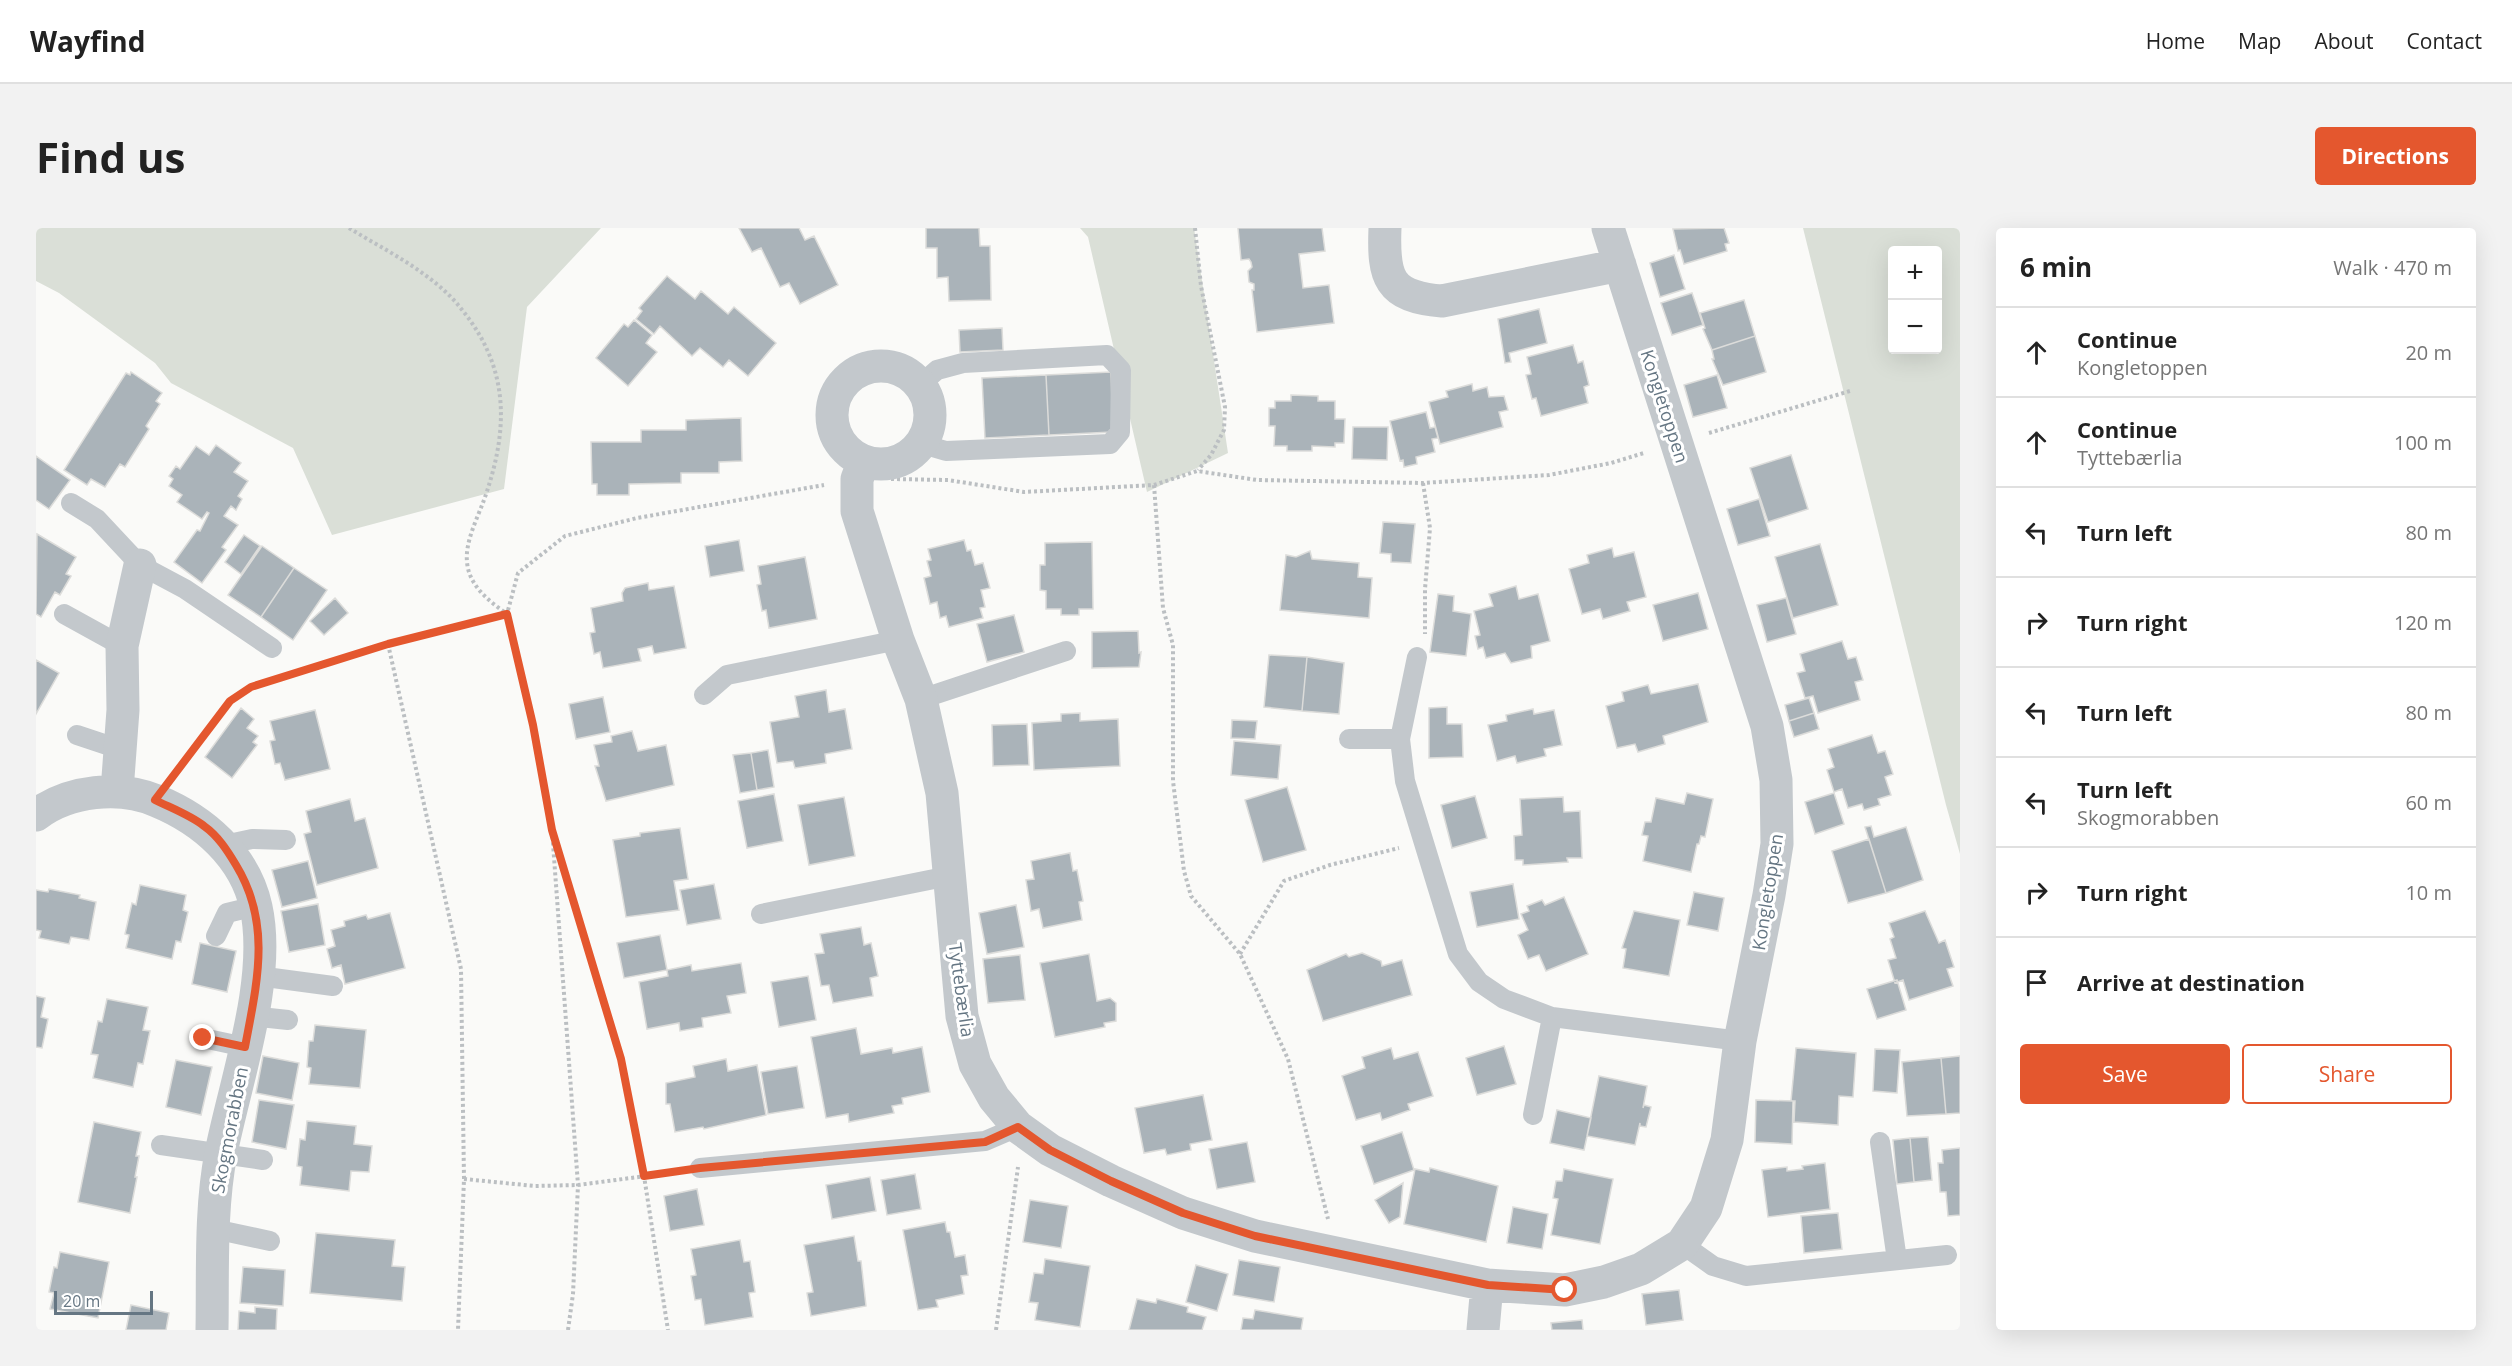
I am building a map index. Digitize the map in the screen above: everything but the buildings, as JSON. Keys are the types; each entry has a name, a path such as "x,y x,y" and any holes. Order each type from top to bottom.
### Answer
{"street":[{"path":"1385,228 1384,264 1400,291 1416,299 1442,301 1620,265"},
{"name":"Kongletoppen","path":"1488,1285 1565,1290 1604,1282 1641,1269 1682,1244 1706,1208 1727,1140 1740,1041 1777,844 1776,780 1767,726 1608,228"},
{"path":"880,365 903,370 921,384 930,403 930,424 922,444 906,458 860,470 833,429 832,406 841,385 858,370 880,365"},
{"name":"Tyttebærlia","path":"860,470 857,511 898,640 921,699 942,793 962,1016 975,1064 994,1098 1024,1132 1050,1150 1111,1181 1183,1213 1255,1236 1488,1285"},
{"path":"117,791 123,710 122,646 140,565"},
{"name":"Skogmorabben","path":"37,811 88,793 117,791 155,800 204,826 224,845 244,879 256,906 258,976 221,1154 214,1229 212,1330"},
{"path":"1483,1330 1488,1285"}],"lane":[{"path":"921,384 937,370 963,363 1107,355 1121,370 1120,432 1110,444 946,451 922,444"},
{"path":"71,503 97,519 140,565 185,589 272,648"},
{"path":"64,614 122,646"},
{"path":"704,695 727,675 898,640"},
{"path":"921,699 1066,651"},
{"path":"1417,657 1400,739 1405,781 1458,954 1479,982 1504,999 1552,1017 1740,1041"},
{"path":"77,735 119,749"},
{"path":"1349,739 1400,739"},
{"path":"224,845 252,839 286,840"},
{"path":"761,914 949,876"},
{"path":"216,936 227,913 256,906"},
{"path":"258,976 333,986"},
{"path":"1533,1115 1552,1017"},
{"path":"203,1038 248,1032 288,1020"},
{"path":"700,1168 985,1142 1024,1132"},
{"path":"1880,1142 1897,1260"},
{"path":"161,1145 263,1160"},
{"path":"214,1229 270,1240"},
{"path":"1682,1244 1713,1266 1746,1276 1947,1255"}],"path":[{"path":"349,228 438,285 463,310 482,338 492,362 501,405 502,430 496,464 468,543 466,563 470,577 478,590 507,614"},
{"path":"1195,228 1201,286 1225,407 1224,430 1211,455 1197,471"},
{"path":"568,1330 573,1294 578,1185 552,830 533,725 507,614 518,573 565,536 637,518 860,470 1024,492 1154,485 1197,471 1257,480 1423,483 1549,475 1611,462 1850,391"},
{"path":"1417,657 1425,639 1425,589 1430,528 1423,483"},
{"path":"1154,485 1163,608 1173,645 1173,781 1184,871 1191,896 1239,954 1288,1059 1336,1253"},
{"path":"155,800 230,701 251,687 388,644 507,614"},
{"path":"388,644 461,969 464,1179 458,1330"},
{"path":"552,830 621,1059 644,1176 668,1330"},
{"path":"1239,954 1284,881 1330,865 1423,842"},
{"path":"996,1330 1024,1132"},
{"path":"464,1179 535,1186 578,1185 700,1168"}],"shaded area":[{"path":"36,228 601,228 527,307 504,489 332,535 293,448 171,383 155,363 59,293 36,281"},
{"path":"1080,228 1194,228 1228,453 1147,492 1088,237"},
{"path":"1803,228 1960,228 1960,854 1946,805"}],"route":[{"path":"203,1038 245,1047 258,976 256,906 244,879 224,845 204,826 155,800 230,701 251,687 388,644 507,614 533,725 552,830 621,1059 644,1176 700,1168 985,1142 1018,1127 1050,1150 1111,1181 1183,1213 1255,1236 1488,1285 1565,1290"}]}
